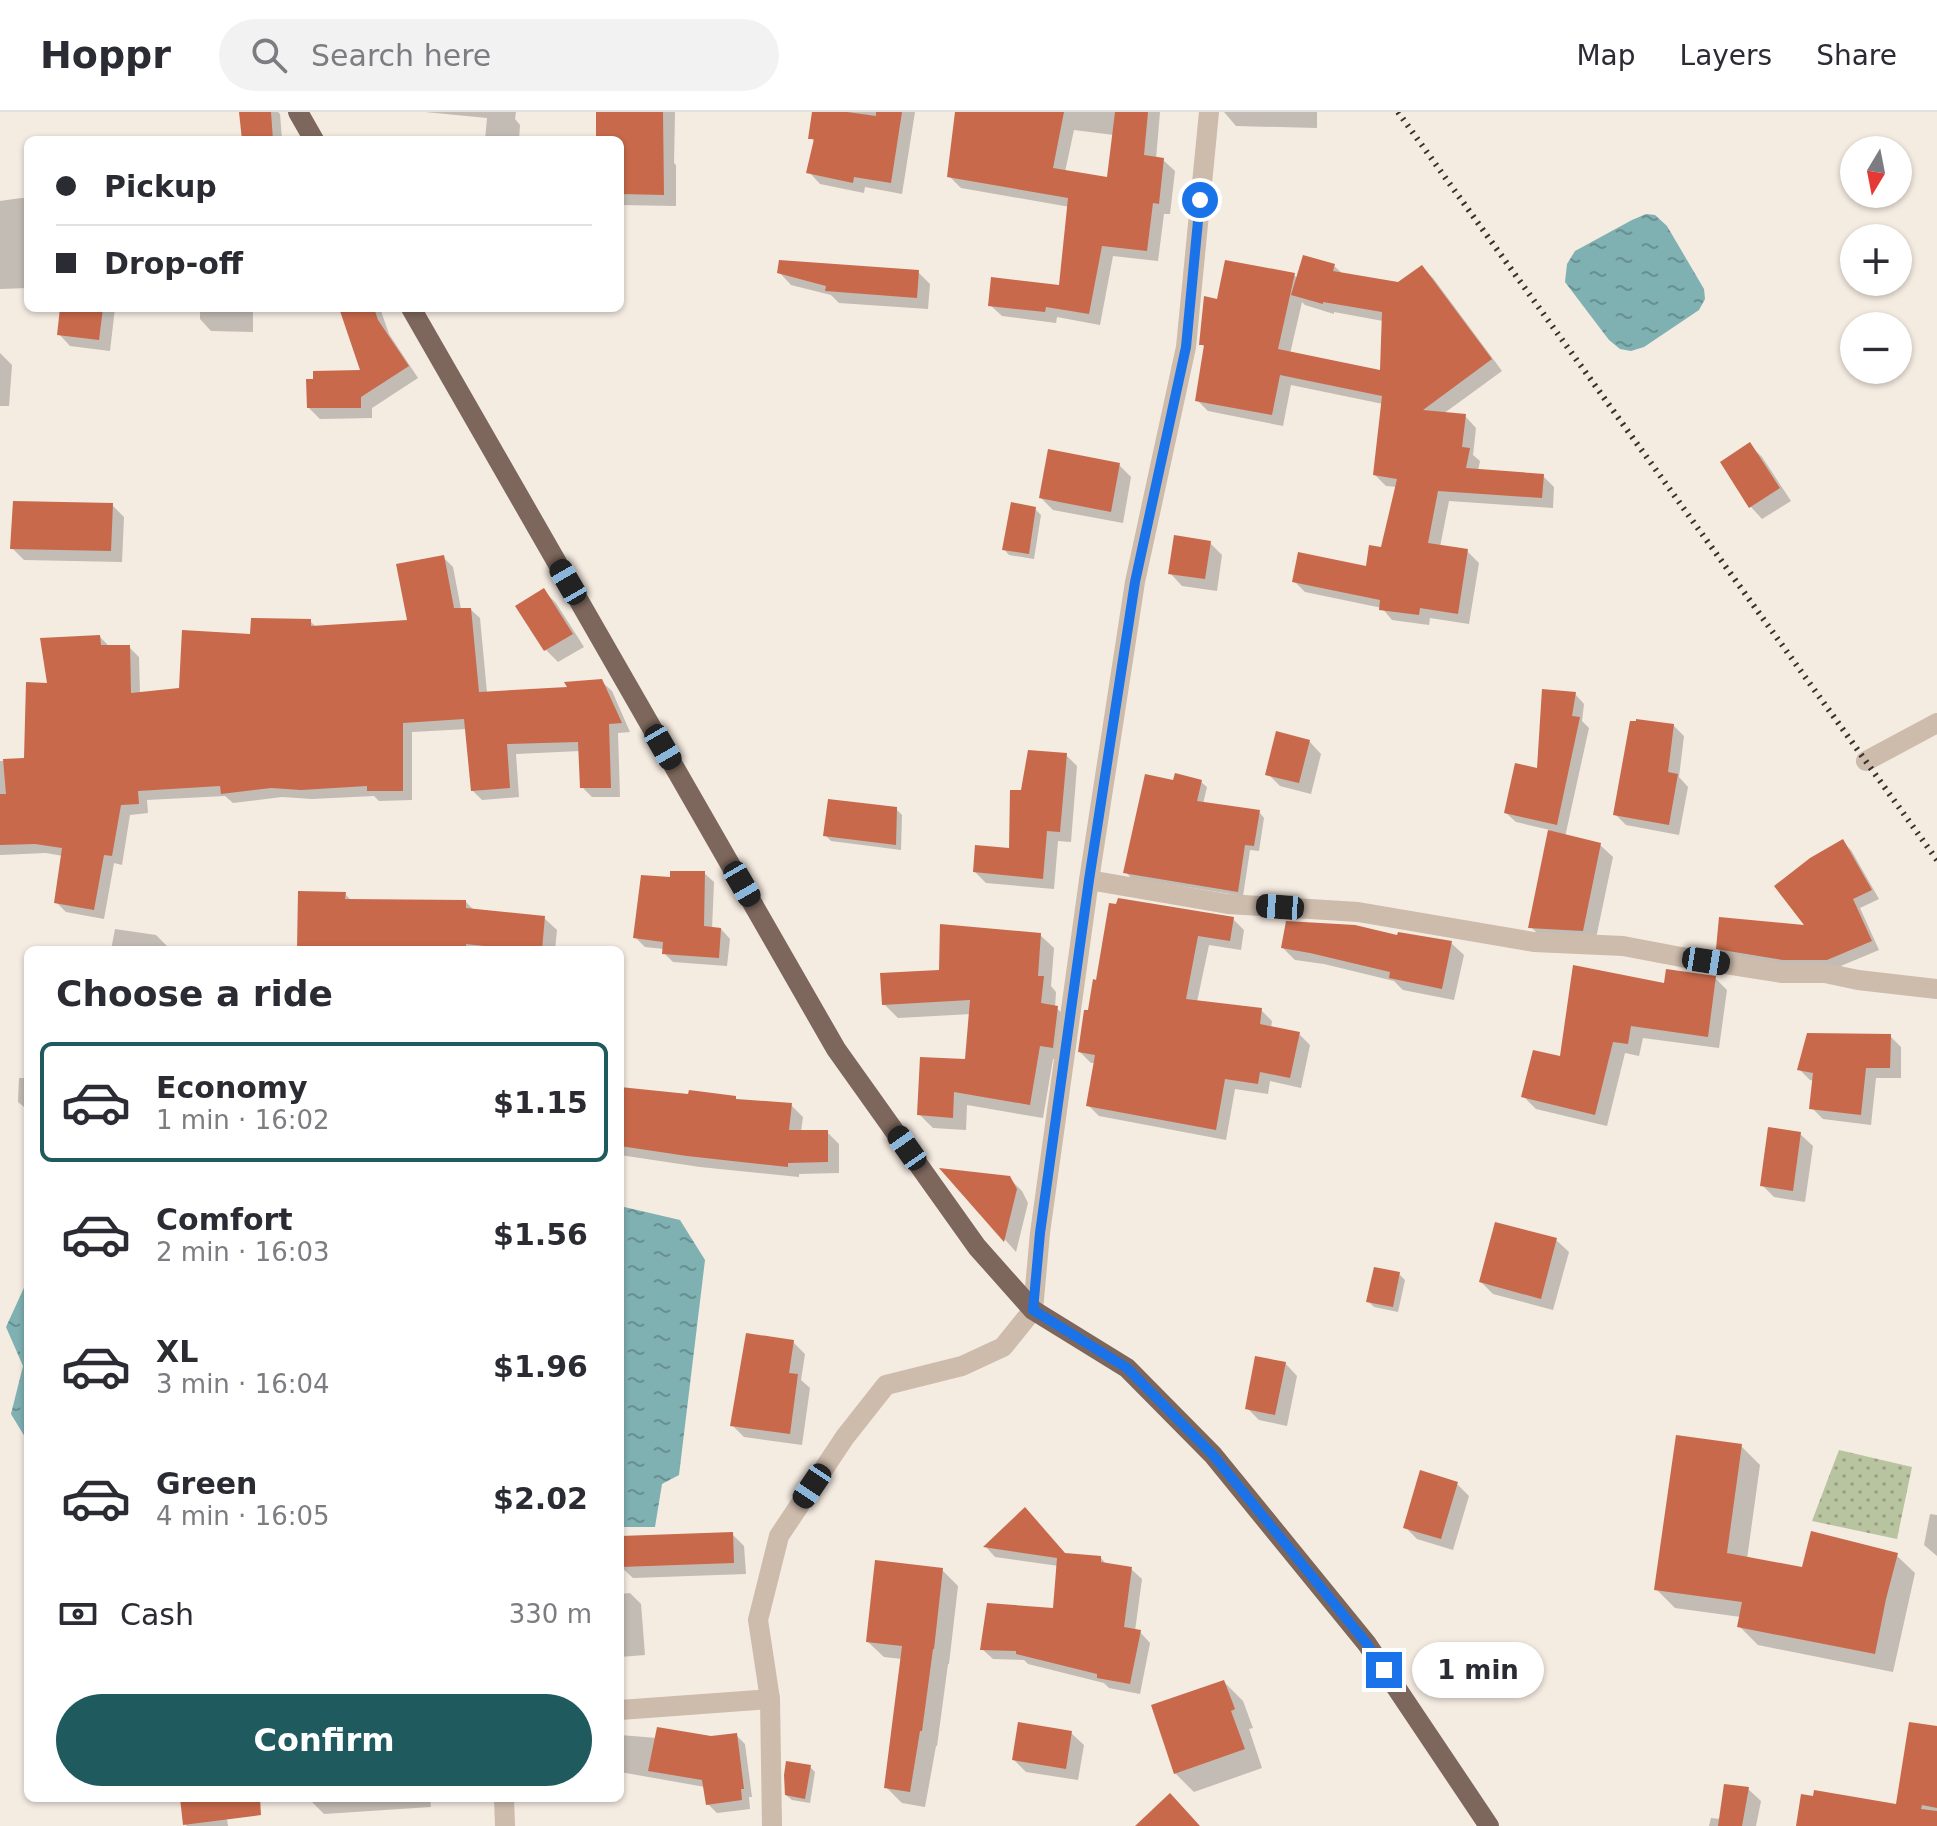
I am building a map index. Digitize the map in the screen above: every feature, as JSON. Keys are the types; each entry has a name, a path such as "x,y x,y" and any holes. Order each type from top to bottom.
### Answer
{"main road":[{"path":"298,112 312,136"},
{"path":"413,312 836,1049 977,1247 1033,1310 1127,1368 1213,1455 1367,1644 1489,1826"}],"street":[{"path":"772,1826 770,1699 758,1620 779,1536 845,1437 886,1385 962,1366 1003,1347 1033,1310 1040,1233 1089,880 1135,582 1186,347 1209,112"},
{"path":"1866,761 1937,723"},
{"path":"1089,880 1228,904 1358,912 1534,942 1623,946 1782,973 1825,973 1937,989"},
{"path":"624,1710 770,1699"},
{"path":"504,1802 505,1826"}],"green space":[{"path":"1839,1450 1912,1467 1897,1539 1812,1521"}],"water":[{"path":"1646,214 1655,215 1667,226 1704,289 1705,299 1699,310 1644,347 1631,351 1620,349 1609,340 1565,282 1567,264 1575,251"},
{"path":"624,1207 680,1220 705,1260 679,1475 662,1484 655,1527 624,1527"},
{"path":"24,1288 24,1435 11,1414 23,1366 6,1327"}],"building":[{"path":"239,112 271,112 273,136 242,136"},
{"path":"596,112 663,112 664,195 624,194 624,136 596,136"},
{"path":"812,112 876,116 876,112 902,112 891,183 854,177 853,183 806,173 814,139 808,139"},
{"path":"955,112 1064,112 1053,168 1107,177 1115,112 1148,112 1144,155 1164,158 1159,204 1153,203 1147,251 1102,246 1089,314 1046,307 1045,312 988,306 991,277 1059,285 1068,198 947,177"},
{"path":"1303,255 1335,264 1333,271 1398,282 1422,265 1492,359 1423,410 1466,414 1462,447 1470,448 1466,468 1544,474 1542,498 1438,491 1428,543 1468,549 1458,614 1420,608 1419,615 1379,610 1380,600 1292,582 1298,552 1366,566 1369,545 1381,547 1397,479 1373,475 1382,396 1280,375 1272,415 1195,401 1204,345 1199,345 1204,296 1217,299 1225,260 1295,273 1278,349 1380,370 1382,312 1323,304 1291,295"},
{"path":"779,260 919,270 917,298 825,291 826,286 777,273"},
{"path":"60,312 102,312 99,340 57,335"},
{"path":"340,312 375,312 409,366 361,397 361,408 307,408 306,379 313,379 313,371 360,370"},
{"path":"1750,442 1780,488 1749,508 1720,462"},
{"path":"1048,449 1120,463 1111,512 1039,498"},
{"path":"13,501 113,503 111,551 10,549"},
{"path":"1011,502 1036,507 1029,554 1002,550"},
{"path":"1174,535 1211,541 1205,579 1168,574"},
{"path":"444,555 454,608 471,608 479,692 567,687 564,682 602,679 622,723 609,724 611,788 580,788 578,742 507,744 510,788 471,791 464,719 403,723 403,791 367,791 367,786 301,790 271,788 221,794 220,786 138,791 139,804 121,805 112,856 104,855 94,910 54,903 62,848 35,844 0,845 0,794 6,794 3,759 24,758 26,682 47,683 40,638 100,635 101,645 130,645 131,693 179,688 182,630 250,634 251,618 311,619 311,626 407,620 396,564"},
{"path":"544,588 573,634 544,651 515,606"},
{"path":"1542,689 1576,692 1572,716 1580,717 1557,825 1504,813 1515,763 1537,768"},
{"path":"1636,719 1674,724 1668,772 1678,774 1669,825 1613,815 1630,721"},
{"path":"1276,731 1310,740 1299,783 1265,775"},
{"path":"1028,750 1067,753 1060,832 1047,831 1043,879 973,872 975,845 1009,848 1010,790 1021,790"},
{"path":"1175,773 1202,780 1197,801 1260,810 1254,846 1245,845 1238,892 1123,873 1145,774 1173,780"},
{"path":"828,799 897,807 896,845 823,836"},
{"path":"1548,830 1601,843 1583,931 1528,928"},
{"path":"1843,839 1872,890 1853,899 1872,941 1827,960 1783,960 1716,949 1719,917 1804,925 1774,886 1810,858"},
{"path":"670,871 705,871 704,926 721,928 719,958 662,954 663,942 633,938 641,875 670,877"},
{"path":"298,891 346,892 345,899 466,900 466,908 545,916 542,946 297,946"},
{"path":"1118,898 1234,917 1230,941 1198,936 1186,999 1262,1008 1260,1024 1300,1032 1290,1078 1260,1072 1258,1084 1225,1079 1216,1130 1086,1106 1095,1055 1078,1052 1084,1010 1088,1010 1093,979 1096,980 1109,903 1116,904"},
{"path":"1286,921 1355,925 1397,935 1398,932 1452,941 1442,989 1389,978 1390,972 1281,948"},
{"path":"940,924 1041,933 1038,976 1044,976 1041,1003 1058,1006 1053,1048 1040,1046 1030,1105 954,1092 953,1118 917,1115 920,1057 965,1059 970,1000 882,1005 880,973 939,970"},
{"path":"1573,965 1664,983 1666,969 1716,976 1708,1037 1631,1026 1628,1044 1613,1042 1595,1115 1521,1097 1533,1050 1560,1056"},
{"path":"1807,1033 1891,1034 1890,1068 1866,1068 1861,1115 1809,1109 1813,1073 1797,1070"},
{"path":"624,1087 688,1094 689,1090 736,1096 736,1099 792,1103 789,1130 828,1130 828,1162 788,1163 788,1167 624,1147"},
{"path":"1768,1127 1801,1132 1793,1191 1760,1186"},
{"path":"939,1168 1010,1176 1017,1189 1004,1242"},
{"path":"1495,1222 1557,1238 1541,1299 1479,1282"},
{"path":"1374,1267 1400,1272 1393,1307 1366,1302"},
{"path":"746,1333 794,1340 789,1373 798,1374 790,1434 730,1426"},
{"path":"1255,1356 1286,1362 1275,1415 1245,1409"},
{"path":"1676,1435 1742,1444 1727,1553 1802,1567 1811,1531 1898,1553 1875,1654 1737,1627 1742,1602 1654,1590"},
{"path":"1420,1470 1458,1482 1441,1539 1403,1528"},
{"path":"1025,1507 1065,1553 1101,1556 1101,1562 1132,1567 1124,1627 1141,1630 1130,1684 1097,1678 1097,1674 1016,1654 1016,1651 980,1650 987,1603 1053,1608 1057,1558 983,1547"},
{"path":"733,1532 734,1563 624,1567 624,1536"},
{"path":"875,1560 943,1568 922,1731 910,1792 884,1788 902,1646 866,1642"},
{"path":"1224,1680 1245,1749 1174,1774 1151,1705"},
{"path":"1018,1722 1072,1731 1066,1769 1012,1760"},
{"path":"1909,1722 1937,1726 1937,1808 1922,1805 1921,1809 1937,1811 1937,1826 1796,1826 1801,1794 1813,1796 1814,1790 1896,1804"},
{"path":"657,1727 711,1736 737,1733 744,1789 741,1789 742,1800 706,1805 702,1780 648,1771"},
{"path":"786,1761 811,1765 805,1799 785,1795"},
{"path":"1724,1784 1749,1787 1742,1826 1718,1826"},
{"path":"1170,1793 1200,1826 1135,1826"},
{"path":"180,1802 260,1802 261,1815 183,1825"}],"railway":[{"path":"1398,112 1937,860"}],"route":[{"path":"1200,200 1186,347 1135,582 1089,880 1040,1233 1033,1310 1127,1368 1213,1455 1367,1644 1384,1670"}]}
